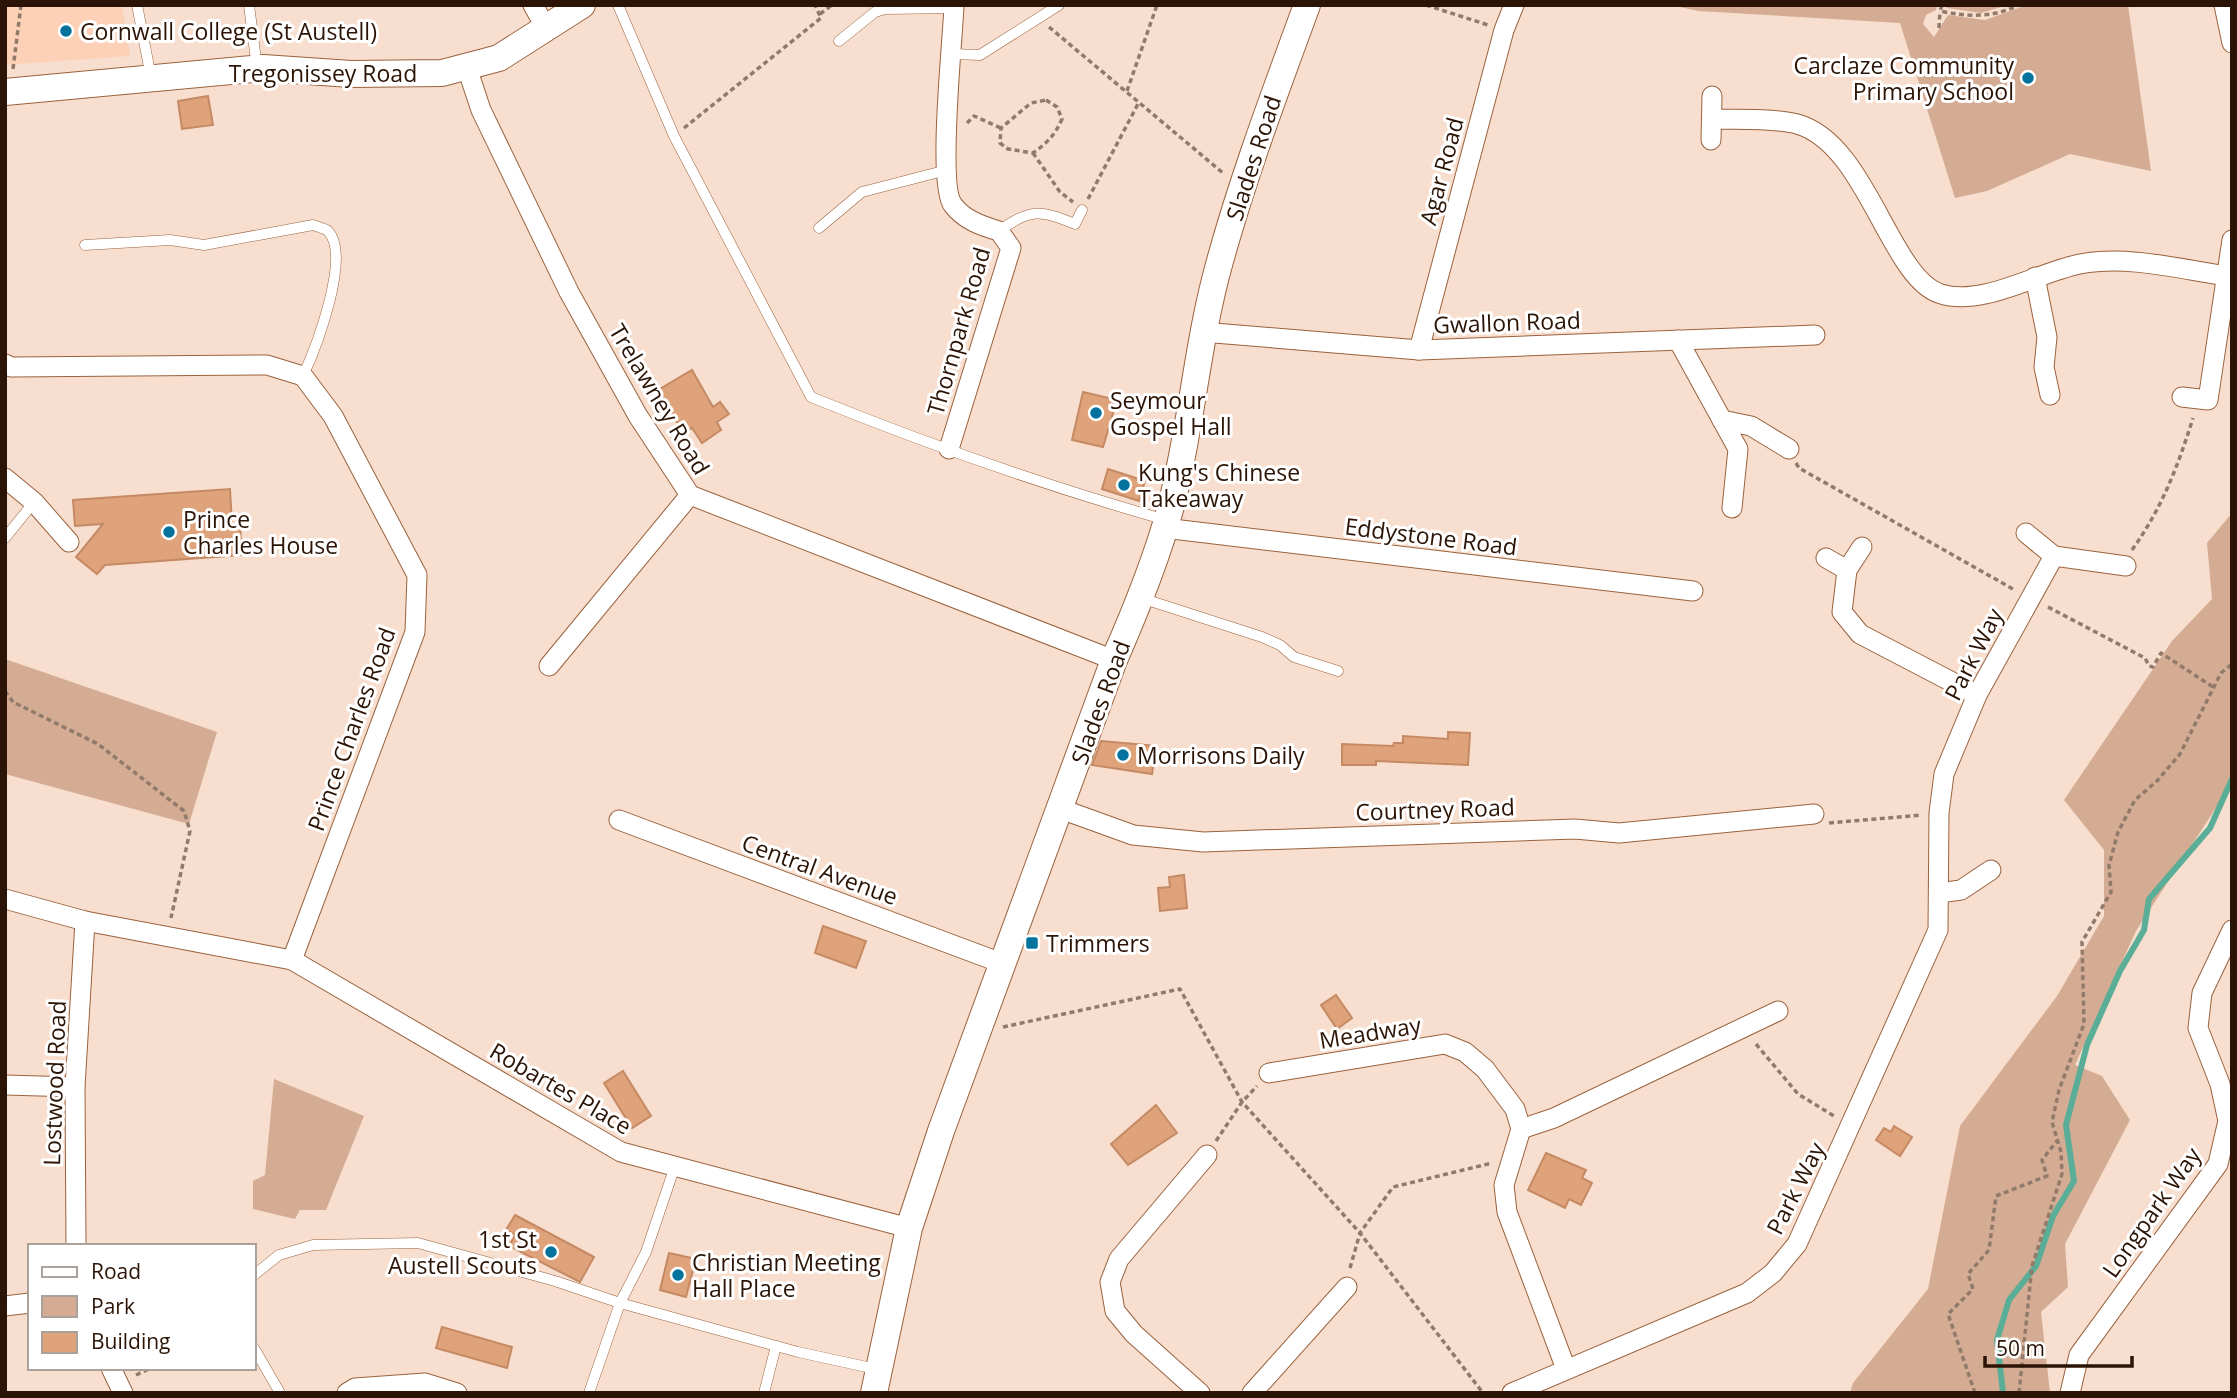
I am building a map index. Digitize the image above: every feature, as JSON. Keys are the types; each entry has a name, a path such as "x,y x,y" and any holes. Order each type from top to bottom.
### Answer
{"street":[{"path":"533,5 546,28"},
{"name":"Tregonissey Road","path":"7,92 257,69 412,75 467,68 499,58 582,5"},
{"name":"Slades Road","path":"876,1381 909,1228 1165,524 1202,332 1220,261 1244,183 1307,5"},
{"name":"Agar Road","path":"1419,350 1504,30 1514,5"},
{"path":"2224,5 2232,43"},
{"name":"Thornpark Road","path":"950,449 1011,248 999,231 978,224 951,203 947,138 954,7"},
{"name":"Trelawney Road","path":"467,68 481,110 569,292 638,416 690,495 1114,660"},
{"path":"1711,140 1713,96"},
{"path":"1712,119 1797,124 1828,140 1850,168 1916,275 1941,295 1979,296 2081,264 2132,261 2227,276"},
{"path":"2190,398 2208,400 2232,240"},
{"path":"2035,277 2047,337 2044,367 2050,396"},
{"name":"Gwallon Road","path":"1202,332 1419,350 1815,335"},
{"path":"1678,340 1738,449 1732,508"},
{"path":"5,364 11,367 267,365 303,376"},
{"name":"Prince Charles Road","path":"292,960 415,632 417,575 334,416 303,376"},
{"path":"1723,420 1751,426 1789,449"},
{"path":"5,478 34,502 69,542"},
{"path":"549,666 690,495"},
{"name":"Eddystone Road","path":"1165,524 1693,591"},
{"path":"2026,534 2054,556 2126,566"},
{"path":"1862,547 1847,570 1842,612 1860,635 1977,695"},
{"name":"Park Way","path":"1512,1393 1747,1293 1773,1273 1797,1244 1852,1128 1938,930 1939,813 1944,774 1977,695 2054,556"},
{"path":"1826,558 1847,570"},
{"name":"Courtney Road","path":"1061,809 1133,835 1203,842 1575,829 1619,833 1814,814"},
{"name":"Central Avenue","path":"619,820 1004,964"},
{"path":"1938,893 1961,890 1991,870"},
{"path":"5,899 85,921 292,960"},
{"name":"Lostwood Road","path":"76,1244 75,1087 85,921"},
{"name":"Longpark Way","path":"2070,1393 2079,1354 2225,1167 2228,1121 2220,1084 2199,1028 2202,993 2226,956 2232,930"},
{"name":"Robartes Place","path":"292,960 621,1152 909,1228"},
{"path":"1566,1369 1507,1212 1504,1185 1521,1129 1554,1118 1778,1011"},
{"name":"Meadway","path":"1269,1073 1445,1044 1465,1052 1485,1069 1515,1109 1521,1129"},
{"path":"5,1085 75,1087"},
{"path":"1200,1393 1134,1334 1115,1311 1110,1282 1119,1259 1208,1155"},
{"path":"1252,1393 1347,1287"},
{"path":"5,1306 28,1303"},
{"path":"112,1370 122,1393"},
{"path":"347,1393 355,1388 425,1383 457,1393"}],"lane":[{"path":"137,5 152,79"},
{"path":"249,5 257,69"},
{"path":"618,5 674,136 811,397 1165,524"},
{"path":"952,54 980,55 1059,5"},
{"path":"839,41 875,12 885,9 954,7"},
{"path":"818,228 862,191 947,170"},
{"path":"999,231 1020,216 1045,212 1075,224 1082,210"},
{"path":"85,245 170,240 204,245 313,225 327,231 333,241 334,270 327,317 303,376"},
{"path":"5,538 34,502"},
{"path":"1140,598 1274,641 1294,657 1338,671"},
{"path":"589,1393 620,1303 646,1252 675,1167"},
{"path":"256,1273 279,1255 313,1245 418,1243 555,1280 620,1303 776,1346 876,1381"},
{"path":"764,1393 776,1346"},
{"path":"256,1351 280,1393"}],"path":[{"path":"7,92 20,5"},
{"path":"674,136 821,18 815,5"},
{"path":"820,14 832,5"},
{"path":"1127,91 1157,5"},
{"path":"1426,5 1504,30"},
{"path":"1938,28 1941,8 1975,17 2019,5"},
{"path":"1041,18 1054,33 1226,175 1244,183"},
{"path":"1032,153 1056,134 1062,119 1057,107 1046,100 1031,103 1001,128 1000,143 1008,149 1032,153 1060,192 1082,210 1139,102"},
{"path":"947,138 974,116 1001,128"},
{"path":"2126,566 2130,553 2156,516 2176,471 2190,398"},
{"path":"1789,449 1799,468 2030,598 2145,658 2149,666 2153,667 2161,653 2213,687"},
{"path":"2020,1393 2032,1266 2062,1174 2052,1122 2059,1090 2084,1024 2082,942 2111,892 2109,864 2118,832 2135,800 2157,781 2180,754 2221,673 2232,664"},
{"path":"5,691 13,702 98,744 184,811 190,831 167,936"},
{"path":"1814,814 1821,823 1939,813"},
{"path":"980,1030 1031,1023 1180,989 1242,1102 1360,1233 1483,1393"},
{"path":"1743,1028 1798,1094 1852,1128"},
{"path":"1208,1155 1242,1102 1269,1073"},
{"path":"1975,1393 1948,1314 1973,1289 1968,1274 1989,1250 1996,1196 2047,1176 2042,1160 2057,1141"},
{"path":"1347,1287 1341,1283 1354,1261 1360,1233 1393,1187 1511,1158"}],"shaded area":[{"name":"Cornwall College (St Austell)","path":"5,5 122,5 130,56 5,65"}],"green space":[{"name":"Carclaze Community Primary School","path":"1671,5 1937,5 1936,10 1926,15 1923,24 1934,37 1948,15 1985,20 2027,5 2128,5 2151,171 2070,154 1987,191 1955,198 1900,23 1698,11"},
{"path":"1947,5 2008,5 1981,13 1947,8"},
{"path":"2232,513 2232,783 2136,931 2075,1065 2102,1076 2130,1120 2065,1244 2068,1287 2041,1312 2050,1393 1850,1393 1853,1383 1928,1289 1960,1126 2057,996 2104,916 2104,850 2064,800 2172,641 2212,599 2207,543"},
{"path":"5,659 217,732 189,824 5,774"},
{"path":"274,1079 364,1116 326,1210 300,1210 295,1219 253,1209 253,1181 265,1175"}],"building":[{"path":"208,96 213,125 182,129 178,101"},
{"path":"692,370 713,407 720,402 729,414 717,422 721,430 702,443 692,428 686,432 675,420 658,390"},
{"name":"Seymour Gospel Hall","path":"1083,392 1117,400 1103,447 1072,440"},
{"name":"Kung's Chinese Takeaway","path":"1108,469 1145,481 1139,501 1102,489"},
{"name":"Prince Charles House","path":"230,489 232,525 240,524 242,555 105,565 97,574 76,557 103,524 75,526 73,500"},
{"path":"1448,732 1470,733 1468,765 1376,761 1376,765 1342,765 1342,744 1393,746 1394,743 1403,743 1403,736 1448,739"},
{"name":"Morrisons Daily","path":"1101,741 1156,746 1152,774 1092,765"},
{"path":"1184,875 1187,908 1160,911 1158,888 1170,887 1169,877"},
{"path":"823,926 866,941 856,968 815,953"},
{"path":"1336,995 1352,1018 1337,1029 1321,1005"},
{"path":"623,1071 651,1116 632,1128 604,1083"},
{"path":"1156,1105 1177,1133 1128,1165 1111,1144"},
{"path":"1894,1126 1912,1137 1900,1156 1876,1140 1884,1128 1891,1132"},
{"path":"1546,1153 1586,1170 1582,1178 1592,1183 1581,1205 1569,1199 1565,1208 1528,1190"},
{"name":"1st St Austell Scouts","path":"515,1215 594,1257 580,1282 509,1246 515,1235 506,1230"},
{"name":"Christian Meeting Hall Place","path":"669,1253 696,1259 686,1297 660,1290"},
{"path":"442,1327 512,1347 507,1368 436,1348"}],"waterway":[{"path":"2003,1393 1997,1340 2009,1300 2036,1266 2053,1216 2074,1181 2066,1125 2087,1045 2120,971 2144,930 2149,899 2210,828 2232,779"}],"place":[{"name":"Cornwall College (St Austell)","path":"66,31"},
{"name":"Carclaze Community Primary School","path":"2028,78"},
{"name":"Seymour Gospel Hall","path":"1096,413"},
{"name":"Kung's Chinese Takeaway","path":"1124,485"},
{"name":"Prince Charles House","path":"169,532"},
{"name":"Morrisons Daily","path":"1123,755"},
{"name":"Trimmers","path":"1032,943"},
{"name":"1st St Austell Scouts","path":"551,1252"},
{"name":"Christian Meeting Hall Place","path":"678,1275"}]}
